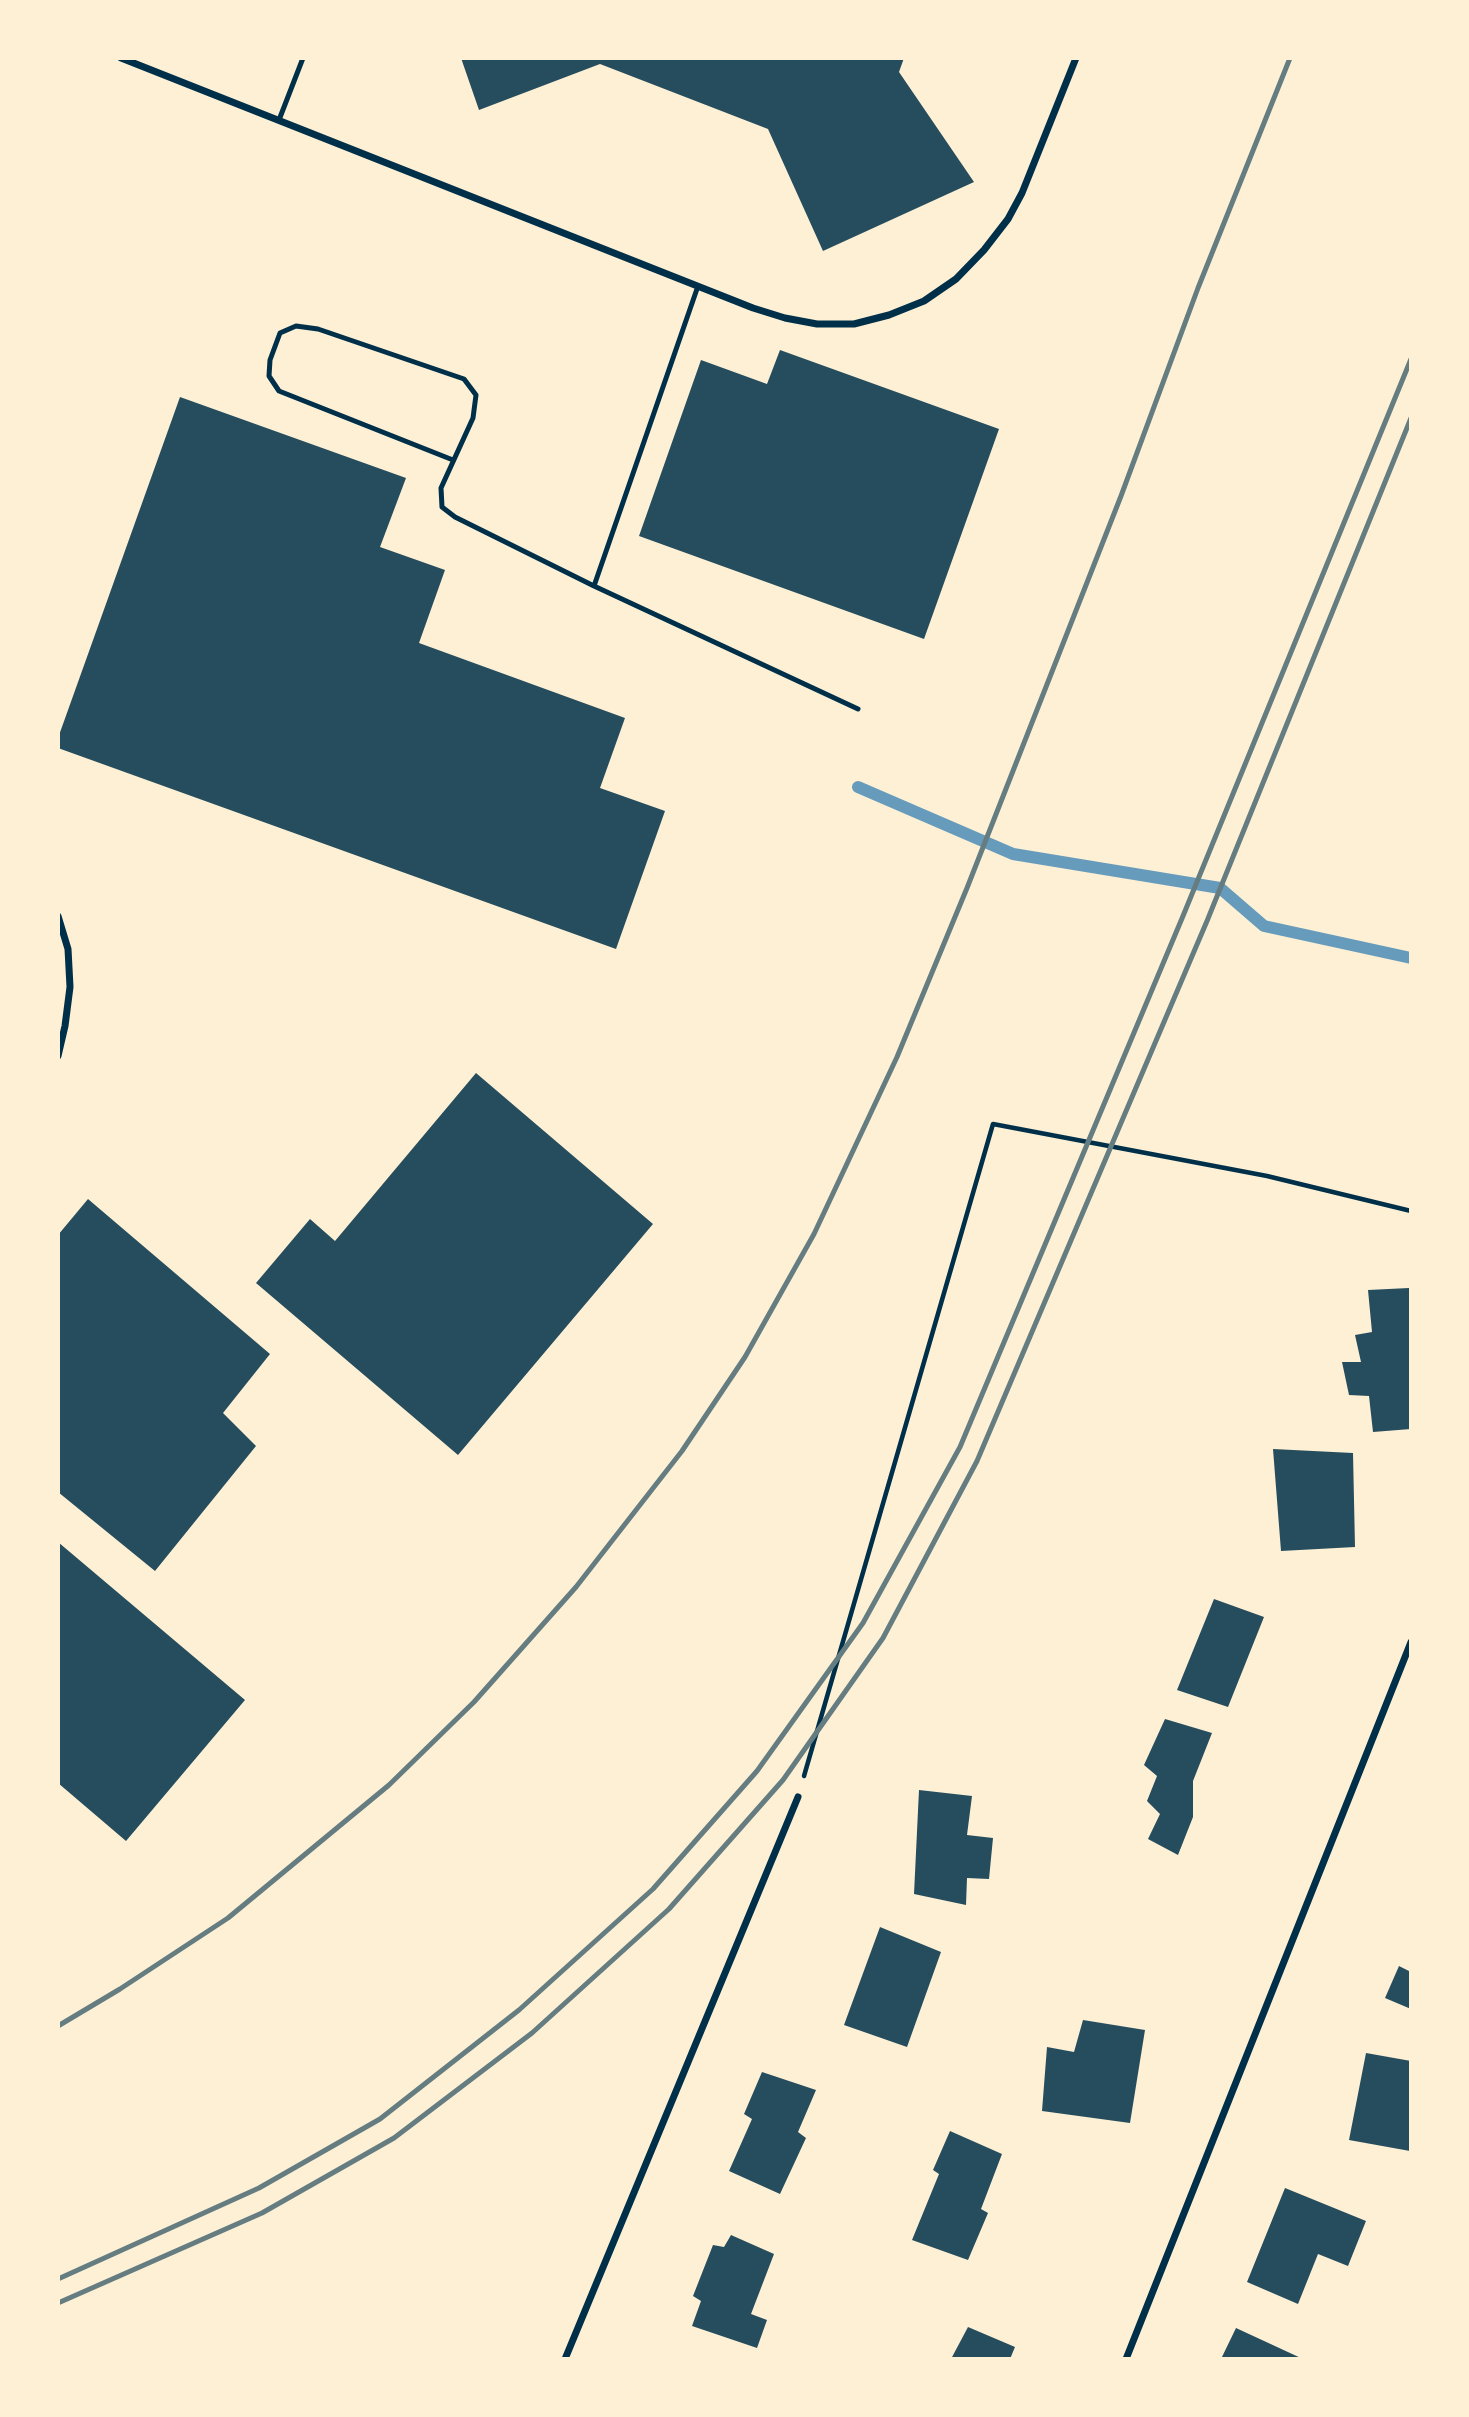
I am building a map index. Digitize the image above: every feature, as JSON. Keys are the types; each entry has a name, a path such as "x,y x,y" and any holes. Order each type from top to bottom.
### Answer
{"street":[{"path":"121,58 753,308 817,324 853,324 889,315 924,301 956,279 984,250 1008,219 1022,193 1076,58"},
{"path":"58,916 68,950 70,987 58,1056"},
{"path":"1126,2359 1411,1642"},
{"path":"565,2359 798,1797"}],"lane":[{"path":"279,120 303,58"},
{"path":"594,586 698,286"},
{"path":"453,460 279,391 270,376 270,360 280,333 296,326 318,329 464,379 476,396 473,418 441,488 442,507 455,517 594,586 858,709"}],"path":[{"path":"798,1797 993,1124 1267,1176 1411,1211"}],"building":[{"path":"461,58 904,58 899,72 974,182 823,251 768,129 600,64 479,110"},
{"path":"780,350 999,429 924,639 639,536 701,360 767,384"},
{"path":"180,397 406,478 380,547 445,570 419,643 625,718 600,788 665,811 616,949 58,748 58,738"},
{"path":"476,1073 653,1224 458,1455 256,1283 310,1219 335,1241"},
{"path":"88,1199 270,1354 223,1413 256,1446 155,1571 58,1492 58,1235"},
{"path":"1409,1288 1411,1429 1373,1432 1369,1396 1349,1395 1342,1362 1361,1362 1355,1335 1372,1332 1368,1290"},
{"path":"1273,1449 1353,1453 1355,1547 1281,1551"},
{"path":"58,1542 245,1700 126,1841 58,1783"},
{"path":"1214,1599 1264,1617 1228,1707 1177,1690"},
{"path":"1165,1719 1212,1733 1193,1781 1193,1817 1178,1855 1148,1839 1160,1814 1147,1801 1157,1776 1144,1765"},
{"path":"919,1790 972,1796 967,1835 993,1838 989,1879 967,1878 966,1905 914,1894"},
{"path":"880,1927 941,1952 907,2047 844,2025"},
{"path":"1399,1966 1411,1972 1411,2009 1385,1998"},
{"path":"1083,2020 1145,2030 1130,2123 1042,2111 1047,2047 1074,2052"},
{"path":"1366,2053 1411,2061 1410,2151 1349,2140"},
{"path":"762,2072 816,2090 798,2132 806,2138 780,2194 729,2171 752,2119 744,2114"},
{"path":"950,2131 1002,2154 981,2209 988,2213 968,2260 912,2240 939,2174 933,2170"},
{"path":"1285,2188 1366,2221 1348,2266 1318,2254 1298,2304 1247,2282"},
{"path":"731,2235 774,2254 751,2314 767,2320 757,2348 692,2326 701,2301 693,2296 713,2245 724,2247"},
{"path":"968,2327 1015,2347 1010,2359 951,2359"},
{"path":"1236,2328 1303,2359 1221,2359"}],"waterway":[{"path":"858,787 1013,854 1220,888 1264,926 1411,958"}],"railway":[{"path":"58,2026 228,1918 389,1785 474,1702 576,1587 682,1451 745,1357 814,1234 897,1057 967,888 1121,496 1198,288 1290,58"},
{"path":"58,2279 259,2188 380,2119 519,2010 653,1889 757,1771 863,1623 960,1447 1183,916 1411,359"},
{"path":"58,2303 262,2213 394,2138 532,2033 669,1909 783,1780 883,1638 977,1461 1207,921 1411,418"}]}
